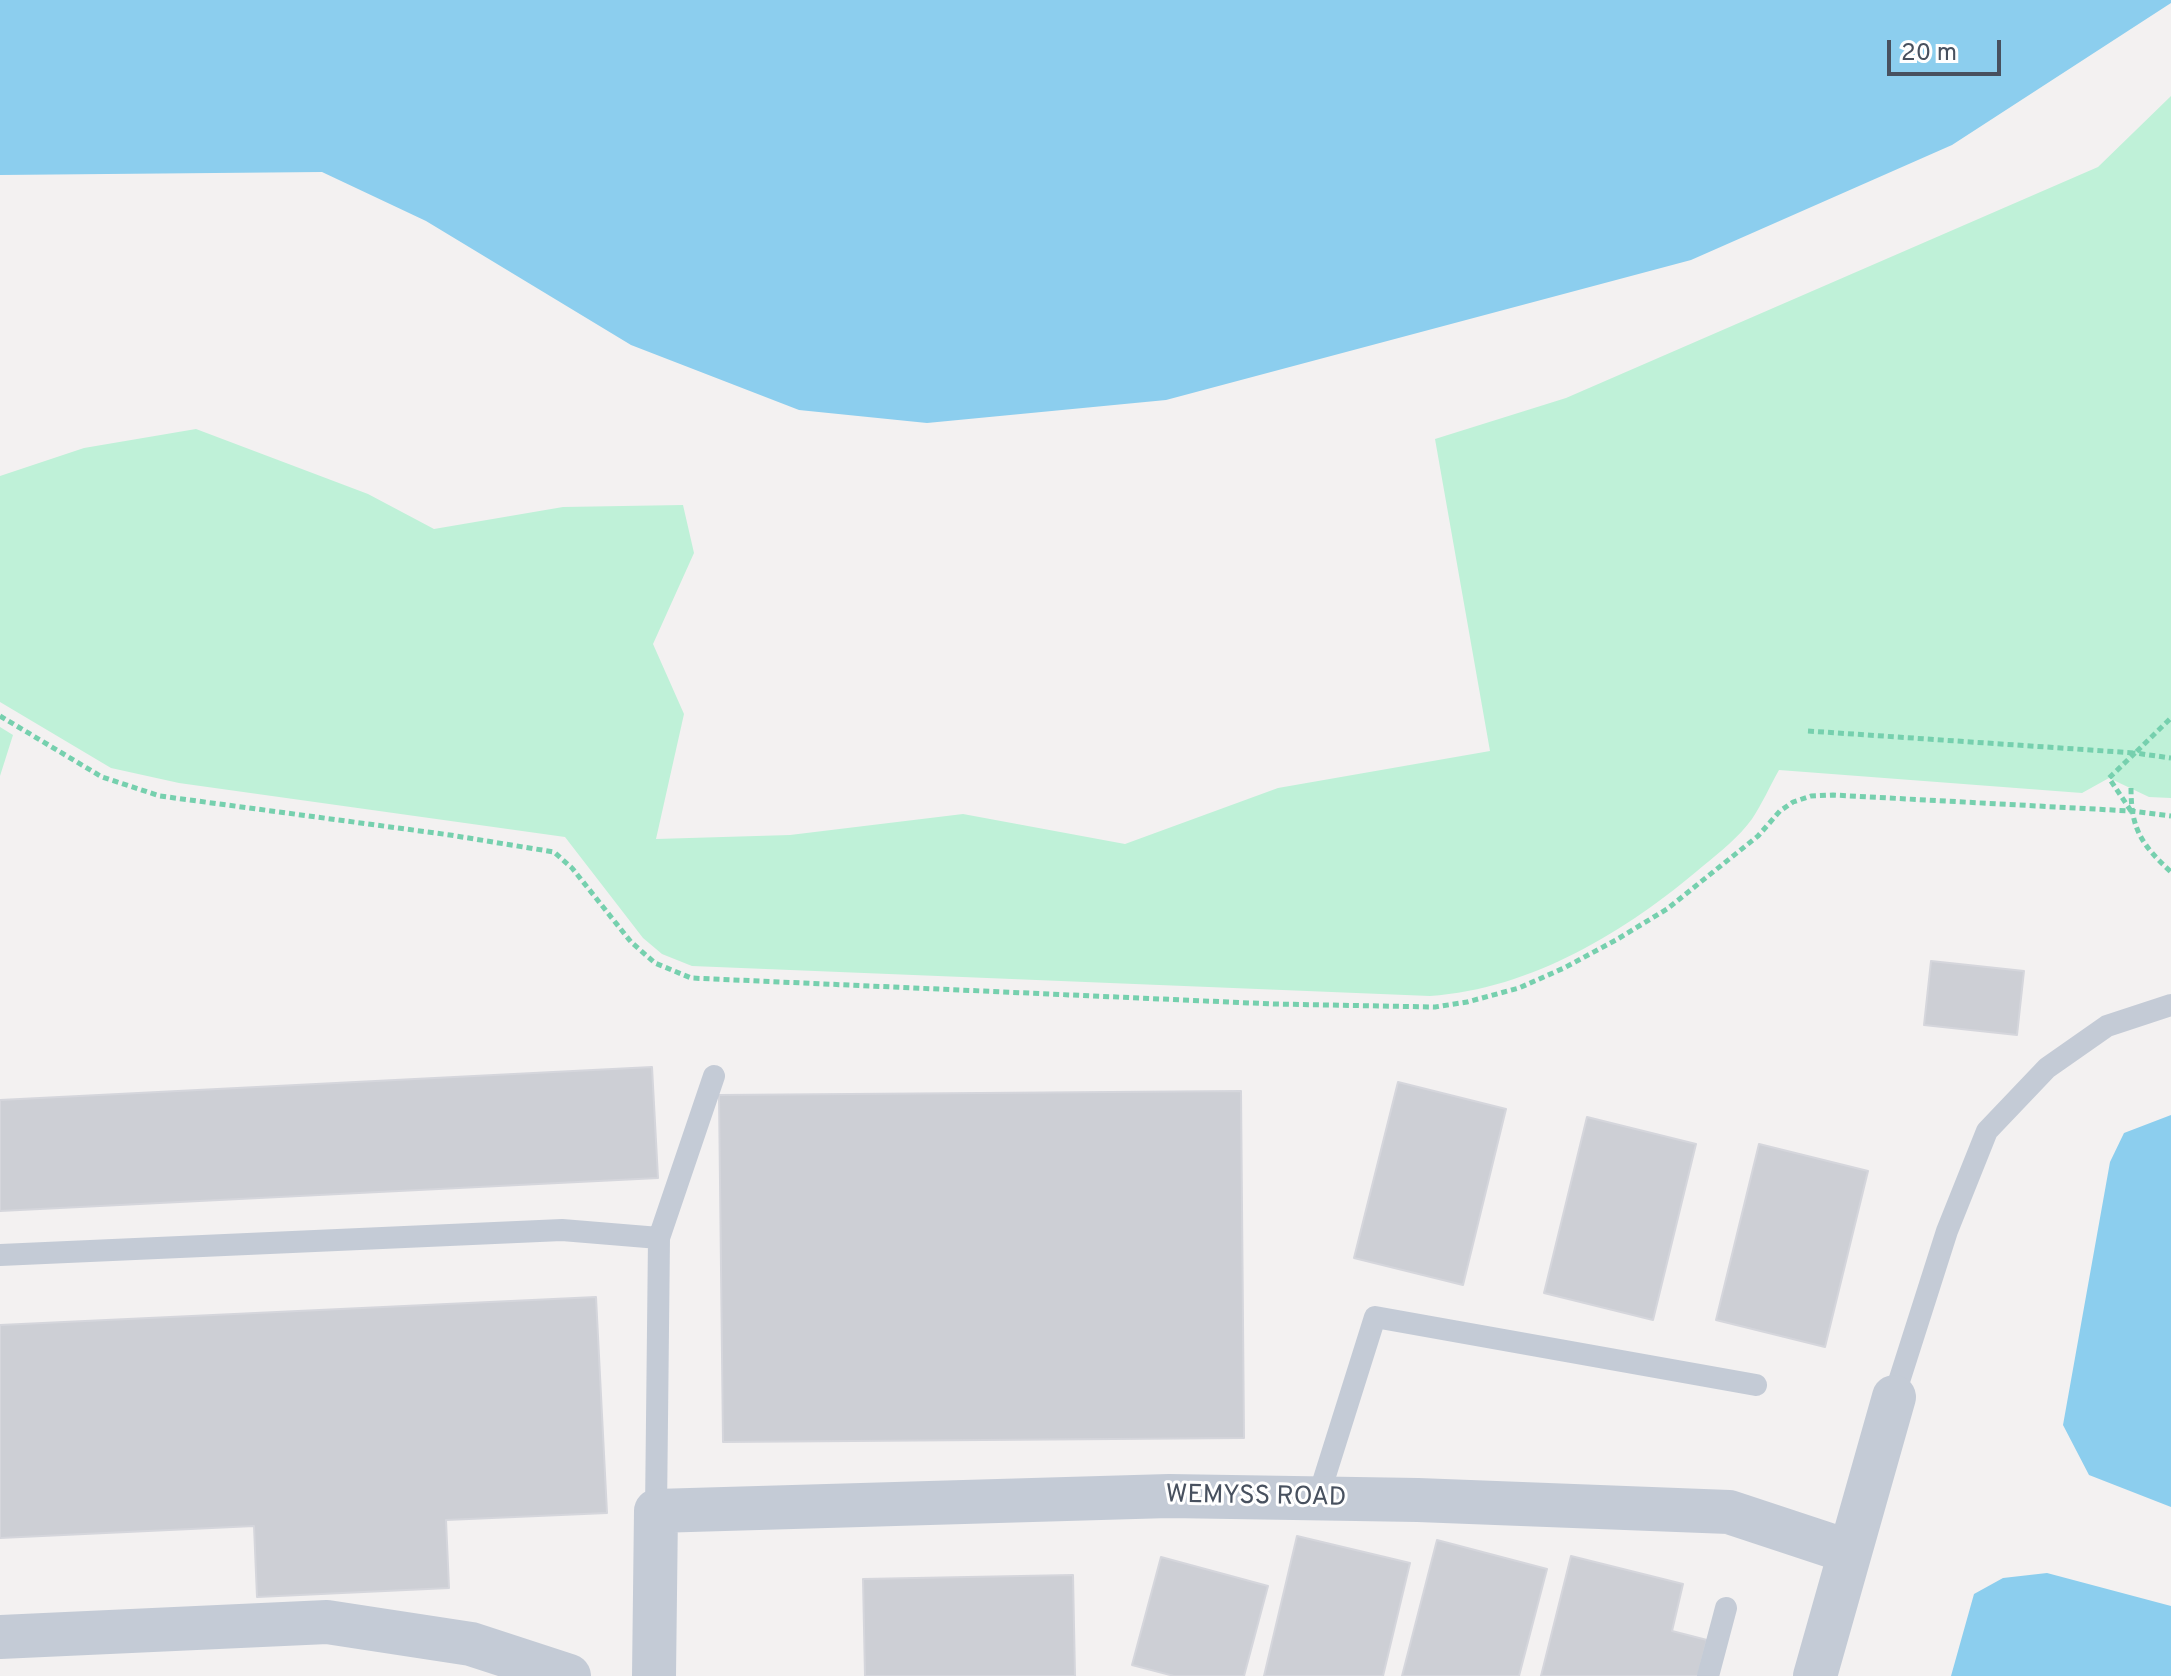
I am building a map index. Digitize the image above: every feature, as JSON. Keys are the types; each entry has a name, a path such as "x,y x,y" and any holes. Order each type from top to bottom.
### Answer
{"street":[{"path":"1815,1676 1894,1397"},
{"name":"WEMYSS ROAD","path":"656,1511 1169,1496 1418,1500 1729,1512 1850,1552"},
{"path":"654,1676 656,1511"},
{"path":"0,1637 327,1622 471,1644 569,1676"}],"lane":[{"path":"1894,1397 1947,1231 1987,1131 2047,1068 2107,1026 2171,1005"},
{"path":"656,1511 659,1238 714,1076"},
{"path":"0,1255 562,1230 659,1238"},
{"path":"1318,1498 1375,1317 1756,1385"},
{"path":"1708,1676 1726,1608"}],"path":[{"path":"0,716 102,777 160,796 554,852 572,868 631,942 655,963 691,978 1273,1004 1435,1007 1519,988 1564,968 1667,909 1758,836 1780,811 1793,802 1811,796 2131,811 2171,816"},
{"path":"2171,718 2109,778 2131,811 2143,844 2171,872"},
{"path":"1808,731 2171,758"},
{"path":"2131,788 2131,811"}],"green space":[{"path":"2171,96 2171,798 2149,797 2109,778 2082,793 1779,770 1752,819 1735,838 1643,913 1576,953 1541,969 1468,991 1430,996 692,966 662,954 643,938 565,837 179,783 111,768 0,702 0,476 84,448 196,429 368,494 434,529 563,507 683,505 694,553 653,644 684,714 656,839 790,835 963,814 1125,844 1278,788 1490,751 1435,439 1566,398 2098,167"},
{"path":"0,727 13,735 0,776"}],"water":[{"path":"0,0 2171,0 2171,3 1952,145 1691,260 1166,400 927,423 799,410 631,345 426,221 322,172 0,175"},
{"path":"2171,1115 2171,1507 2089,1475 2063,1425 2110,1162 2124,1133"},
{"path":"2047,1573 2171,1606 2171,1676 1951,1676 1974,1594 2003,1578"}],"building":[{"path":"1931,961 2024,971 2017,1035 1924,1025"},
{"path":"652,1067 658,1178 0,1211 0,1100"},
{"path":"1398,1082 1506,1109 1463,1285 1354,1258"},
{"path":"1241,1091 1244,1438 723,1442 719,1095"},
{"path":"1587,1117 1696,1144 1653,1320 1544,1293"},
{"path":"1759,1144 1868,1171 1825,1347 1716,1320"},
{"path":"596,1297 607,1513 446,1520 449,1588 257,1597 254,1526 0,1538 0,1325"},
{"path":"1297,1536 1410,1563 1383,1676 1264,1676"},
{"path":"1437,1540 1547,1569 1519,1676 1402,1676"},
{"path":"1571,1556 1683,1584 1672,1631 1707,1640 1698,1676 1541,1676"},
{"path":"1161,1557 1268,1586 1244,1676 1174,1676 1132,1665"},
{"path":"1073,1575 1075,1676 865,1676 863,1579"}]}
